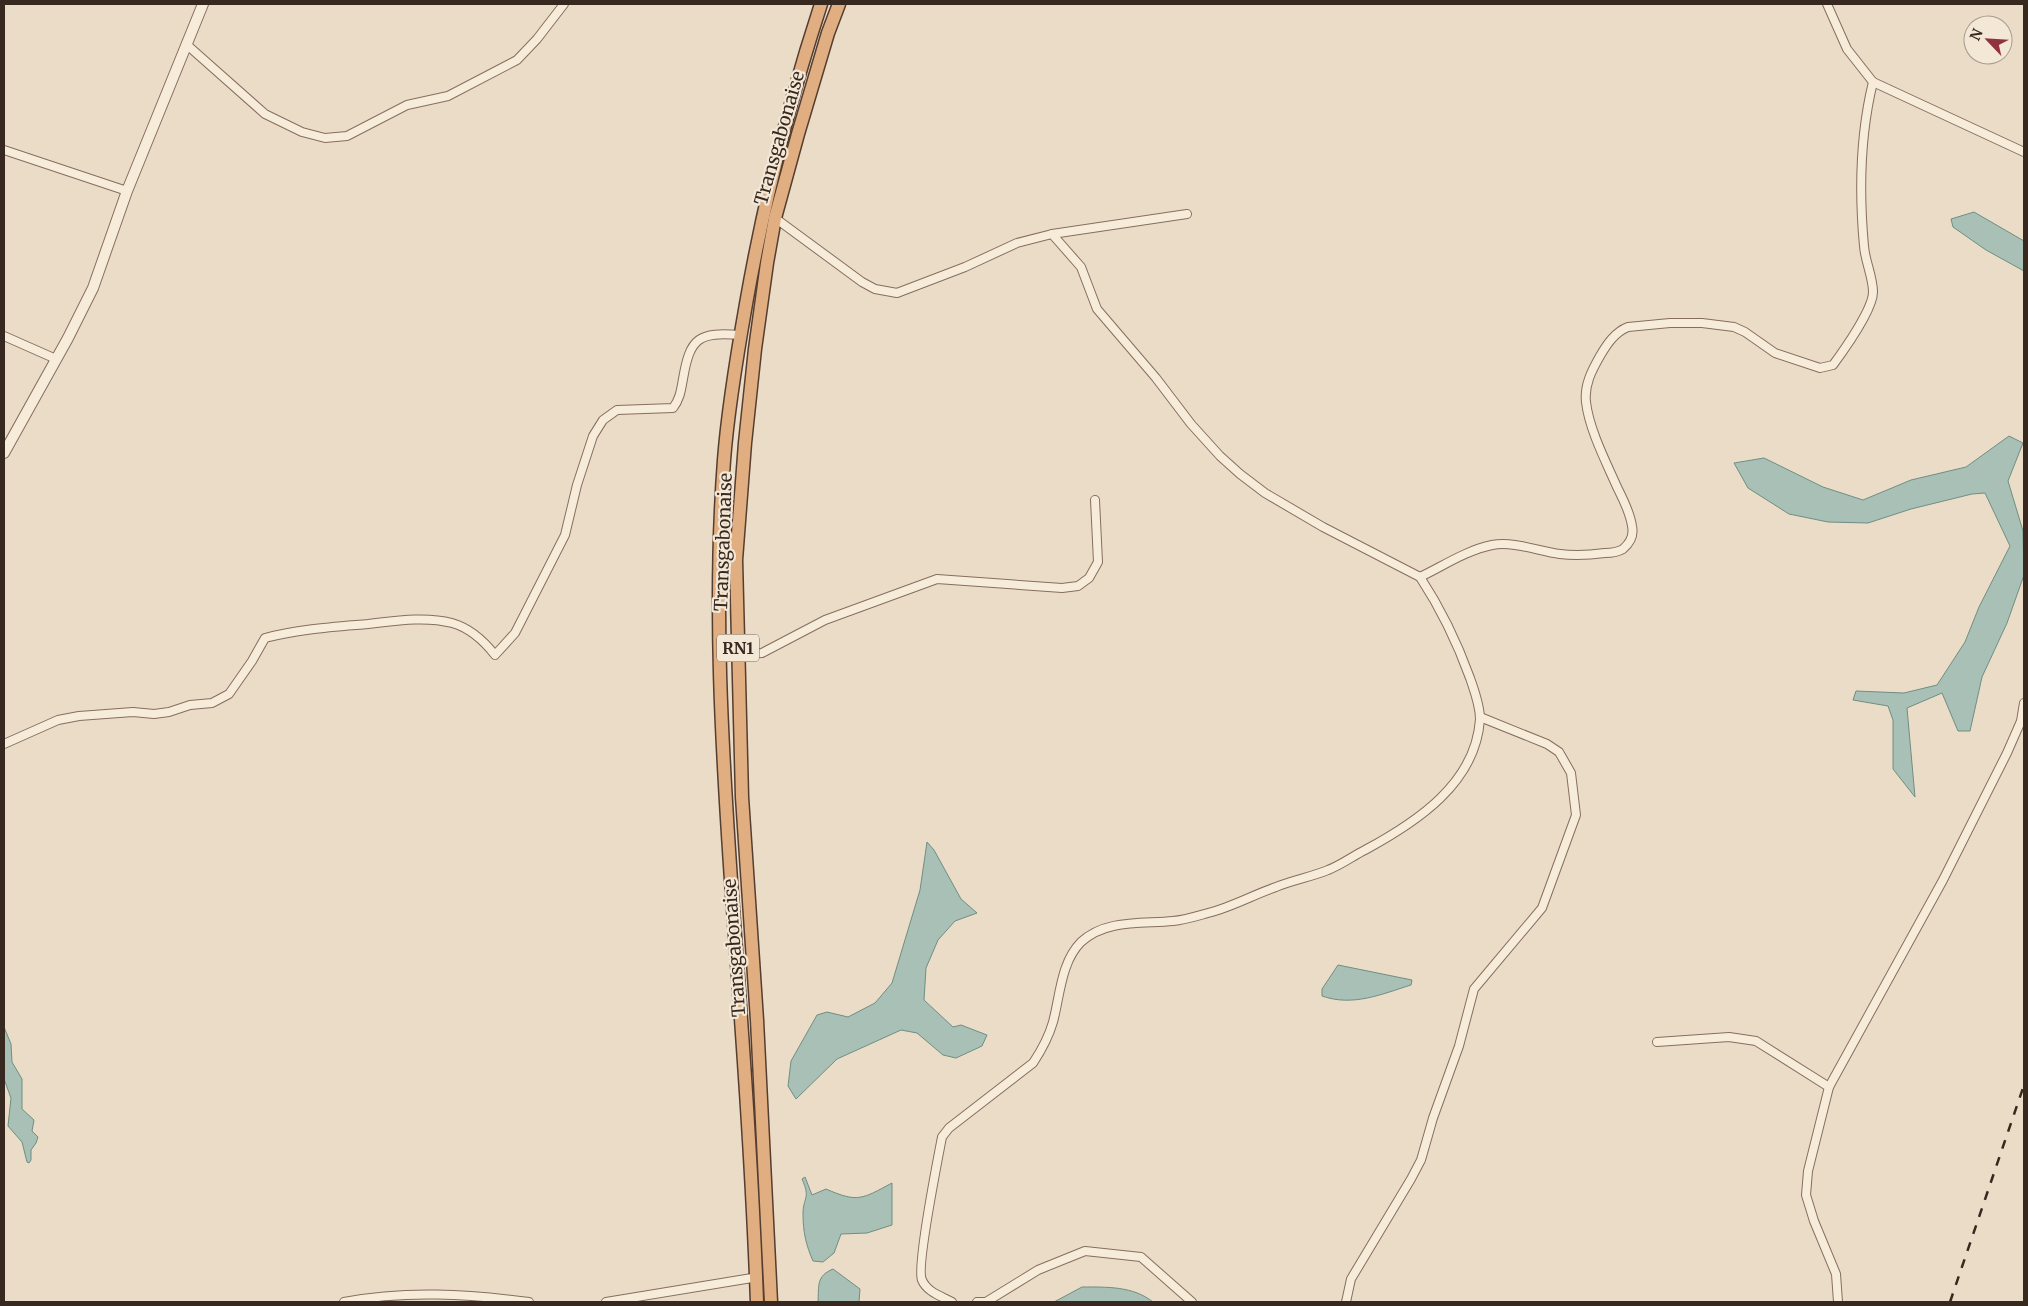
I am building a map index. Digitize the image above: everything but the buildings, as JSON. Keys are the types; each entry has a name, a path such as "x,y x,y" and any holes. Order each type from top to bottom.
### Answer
{"highway":[{"name":"Transgabonaise","path":"757,1302 744,1059 723,756 720,590 724,460 740,335 755,248 772,170 800,69 821,4"},
{"name":"Transgabonaise","path":"771,1302 758,1020 746,866 736,560 754,349 775,218 803,116 828,33 839,4"}],"street":[{"path":"4,453 93,288 127,191 203,4"},
{"path":"186,44 265,114 302,132 325,138 347,136 407,105 448,96 504,65 517,60 564,4"},
{"path":"1827,4 1847,49 1873,82 2024,152"},
{"path":"1420,577 1463,555 1493,545 1518,546 1561,554 1588,556 1615,552 1622,550 1627,545 1632,537 1628,510 1592,426 1586,402 1586,388 1592,371 1607,343 1622,329 1670,323 1702,323 1734,327 1745,332 1775,353 1820,368 1833,365 1859,326 1873,293 1864,248 1861,191 1866,110 1873,82"},
{"path":"4,150 127,191"},
{"path":"775,218 862,282 875,289 897,293 965,267 1017,243 1052,234 1188,214"},
{"path":"952,1302 927,1289 920,1278 924,1238 942,1137 956,1122 1033,1063 1041,1052 1053,1023 1063,976 1070,959 1081,943 1093,934 1113,924 1176,921 1233,905 1275,887 1328,870 1395,834 1434,804 1460,776 1476,745 1480,717 1476,695 1455,639 1420,577 1323,527 1273,498 1240,474 1220,456 1191,424 1156,378 1097,309 1081,267 1052,234"},
{"path":"4,744 65,718 133,712 154,714 169,712 190,705 212,703 229,694 252,661 264,638 295,630 410,620 436,621 454,624 472,633 486,642 495,655 515,633 565,535 577,485 593,436 603,420 617,410 673,408 680,399 689,353 695,343 704,336 716,333 740,335"},
{"path":"4,336 56,359"},
{"path":"738,655 762,653 825,620 937,579 1062,588 1078,586 1089,578 1098,562 1095,500"},
{"path":"1838,1302 1836,1274 1806,1195 1808,1171 1829,1087 1943,880 2007,753 2021,721 2024,703"},
{"path":"1346,1302 1351,1279 1421,1160 1433,1118 1459,1046 1474,989 1542,908 1576,815 1571,773 1559,752 1547,744 1480,717"},
{"path":"1657,1042 1729,1037 1756,1041 1829,1087"},
{"path":"977,1302 986,1302 1038,1270 1085,1251 1141,1257 1192,1302"},
{"path":"606,1302 770,1275"},
{"path":"344,1302 392,1295 411,1295 458,1296 529,1302"}],"shaded area":[{"path":"1974,212 2024,241 2024,271 1986,250 1953,227 1951,219"},
{"path":"2009,436 2023,443 2008,481 2023,531 2024,575 2007,623 1982,677 1970,731 1958,731 1942,693 1907,708 1915,797 1893,769 1893,720 1888,706 1853,700 1856,691 1904,693 1937,685 1965,642 1979,607 2010,546 1985,493 1972,494 1911,509 1868,523 1828,522 1789,514 1748,488 1734,463 1764,458 1823,487 1863,500 1911,480 1966,467"},
{"path":"927,842 934,850 961,899 977,913 955,921 938,940 926,968 924,1000 953,1027 961,1025 987,1035 982,1046 956,1058 943,1055 917,1033 901,1030 837,1059 796,1099 788,1086 791,1061 817,1015 827,1012 848,1017 875,1003 892,983 920,890"},
{"path":"1338,965 1412,980 1411,985 1356,1000 1334,999 1322,996 1322,989"},
{"path":"4,1027 11,1044 12,1062 22,1079 22,1109 34,1120 32,1131 38,1137 31,1150 31,1160 29,1163 27,1162 22,1142 8,1126 11,1098 4,1079"},
{"path":"805,1177 812,1195 826,1189 846,1196 860,1197 874,1193 892,1183 892,1225 867,1233 841,1234 834,1253 823,1262 813,1261 804,1227 803,1208 806,1191 802,1179"},
{"path":"833,1269 860,1289 859,1302 818,1302 819,1282 824,1275"},
{"path":"1082,1287 1119,1288 1137,1293 1153,1302 1054,1302"}],"railway":[{"path":"1950,1302 2024,1085"}]}
